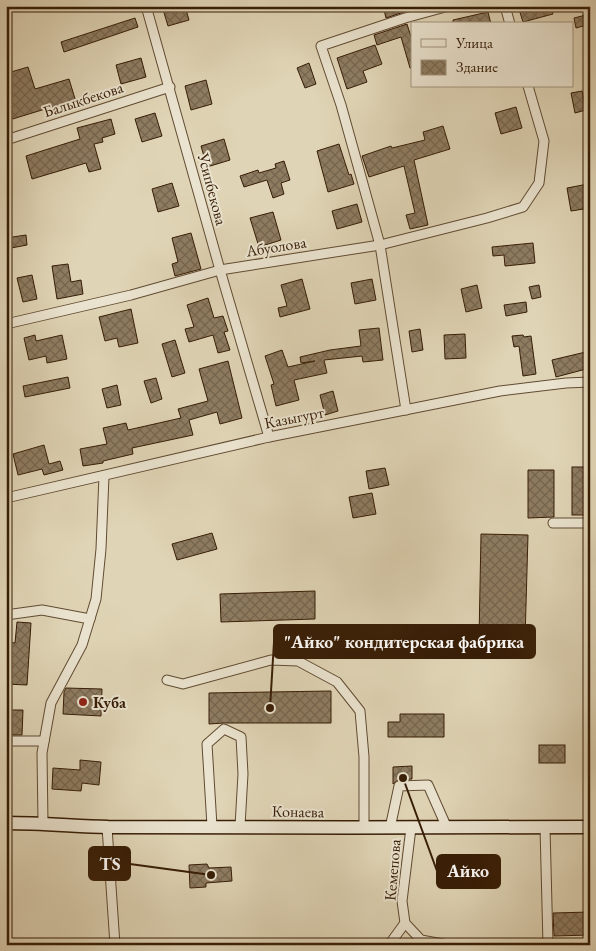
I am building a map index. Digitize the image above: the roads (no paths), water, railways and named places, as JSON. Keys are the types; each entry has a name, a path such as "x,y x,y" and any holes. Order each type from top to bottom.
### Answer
{"main road":[{"name":"Конаева","path":"6,823 107,826 364,828 590,827"}],"street":[{"name":"Усипбекова","path":"146,6 269,437"},
{"path":"406,410 380,244 341,105 321,46 448,6"},
{"path":"505,6 509,22"},
{"name":"Балыкбекова","path":"6,140 170,87"},
{"name":"Абуолова","path":"6,324 131,295 220,270 380,244 487,218 522,207 539,184 544,141 529,88"},
{"name":"Казыгурт","path":"6,498 269,437 500,391 590,382"},
{"path":"43,823 42,753 51,703 82,645 96,599 101,549 104,476"},
{"path":"553,523 590,523"},
{"path":"6,615 42,610 90,619"},
{"path":"167,680 183,684 271,660 298,661 337,682 360,711 364,757 364,828"},
{"path":"212,826 206,744 224,729 242,737 243,774 240,826"},
{"path":"6,741 44,741"},
{"path":"390,828 399,786 428,785 447,828"},
{"path":"107,826 116,945"},
{"path":"545,827 548,945"},
{"name":"Кемепова","path":"410,828 402,901 405,923 421,940 448,945"},
{"path":"389,945 405,923"}],"place":[{"name":"Куба","path":"83,702"},
{"name":"\"Айко\" кондитерская фабрика","path":"270,708"},
{"name":"Айко","path":"403,778"},
{"name":"TS","path":"211,875"}]}
